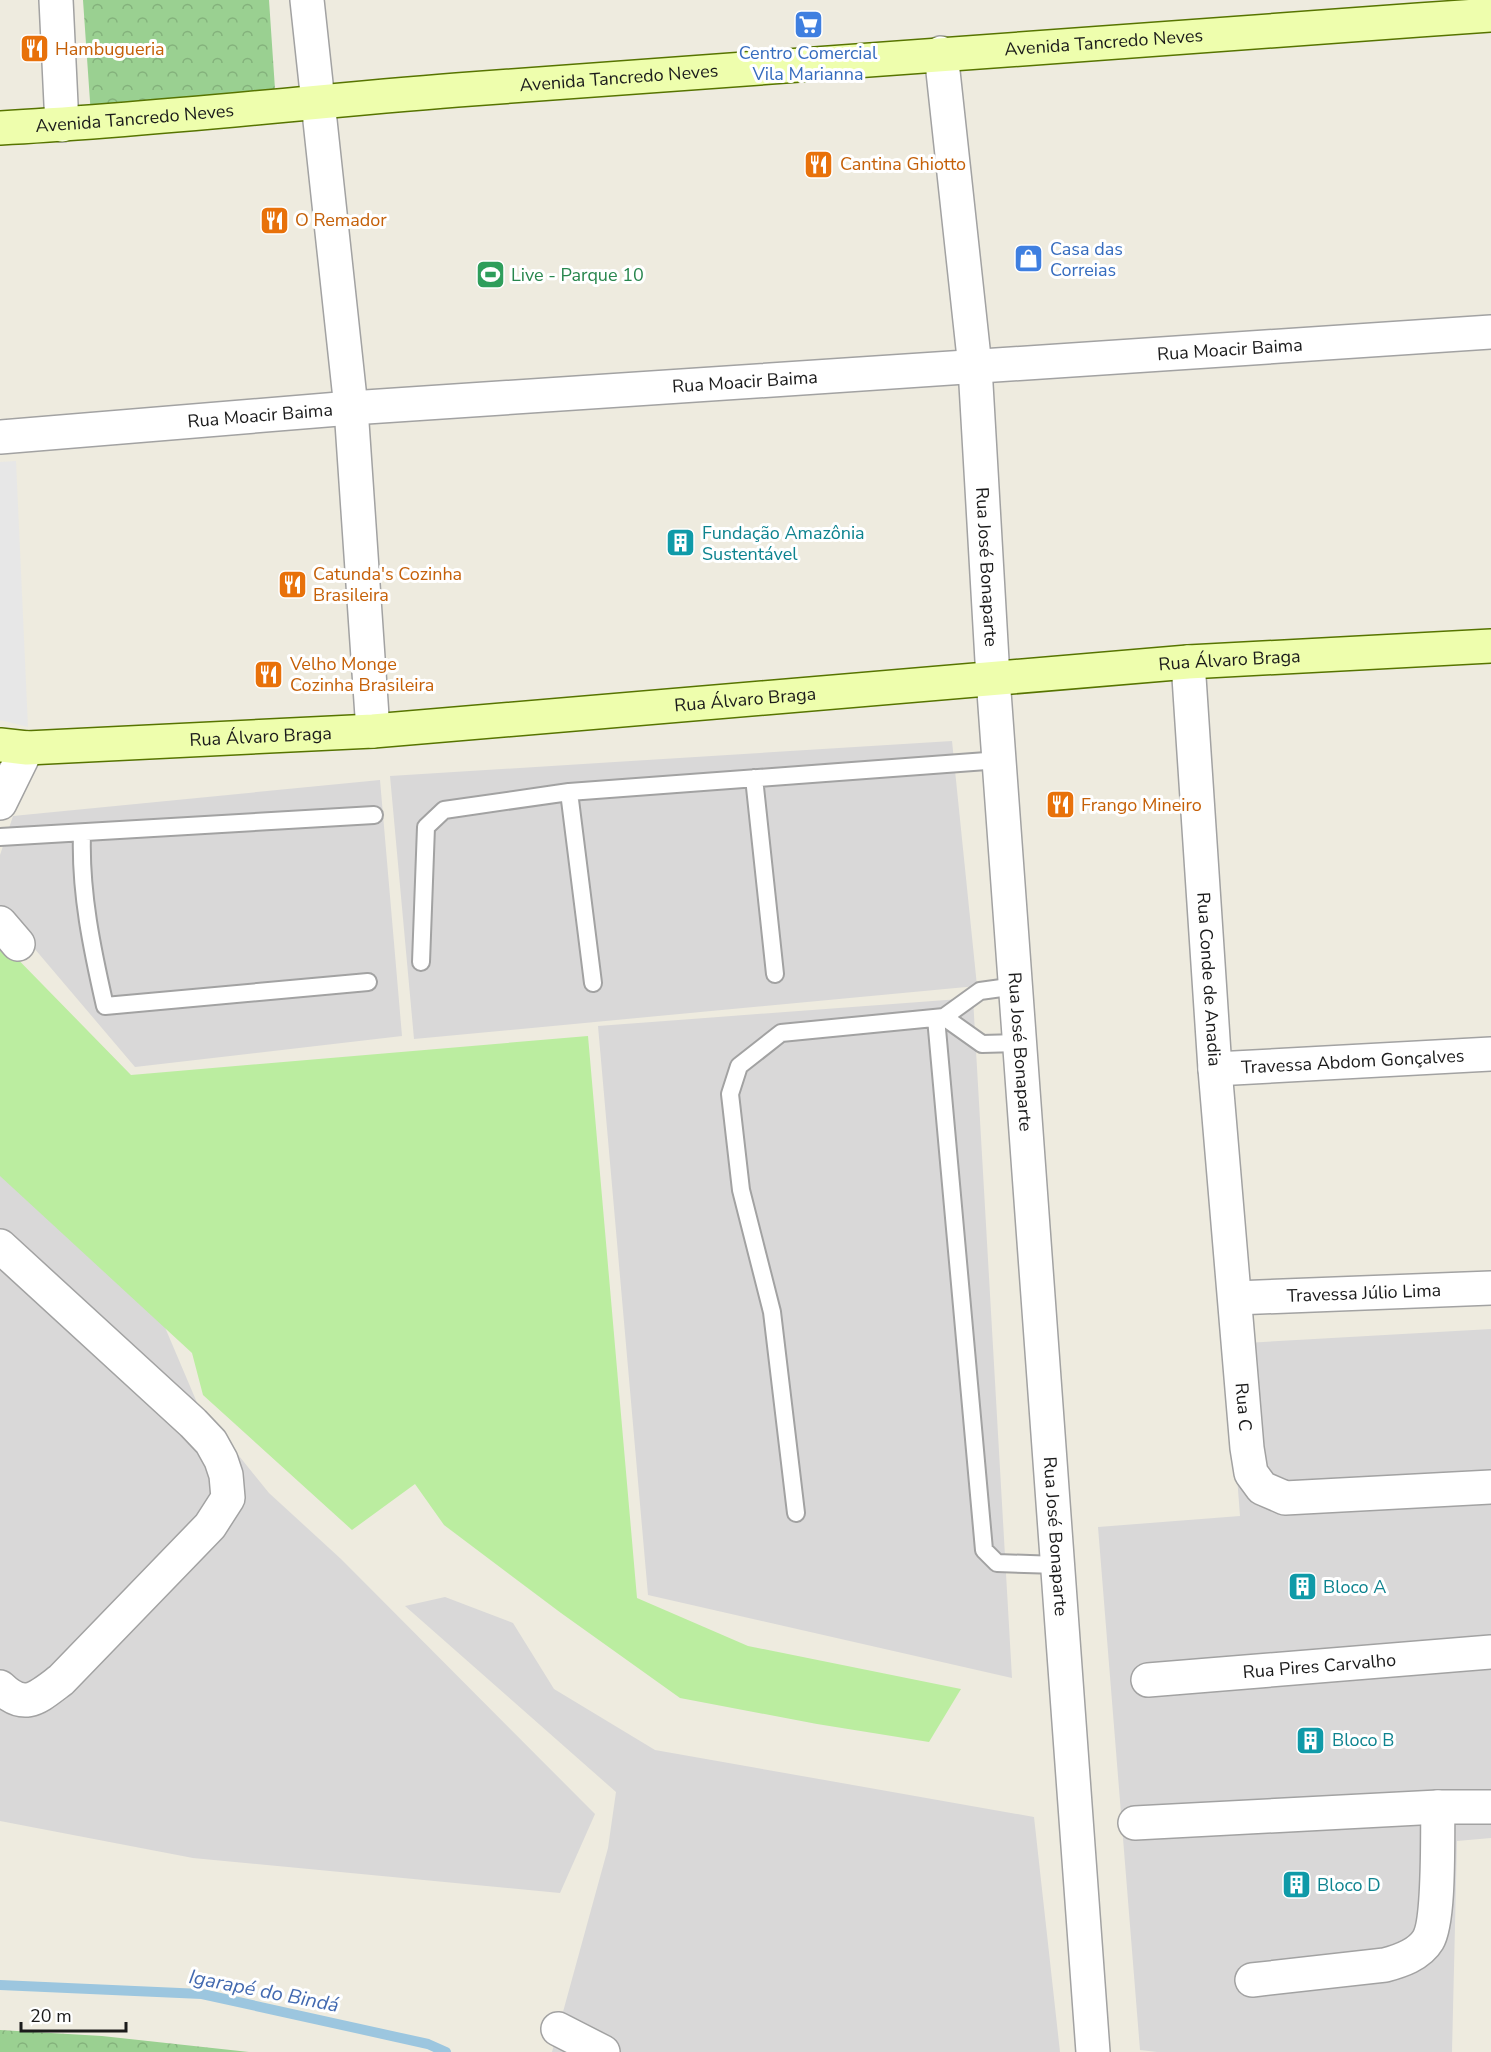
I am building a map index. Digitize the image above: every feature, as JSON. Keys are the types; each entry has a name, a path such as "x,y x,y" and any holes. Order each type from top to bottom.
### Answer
{"main road":[{"name":"Avenida Tancredo Neves","path":"0,128 62,125 381,96 941,53 1491,15"},
{"name":"Rua Álvaro Braga","path":"14,746 373,731 1188,662 1491,646"}],"street":[{"path":"56,0 62,125"},
{"path":"307,0 351,408 373,731"},
{"name":"Rua José Bonaparte","path":"941,53 975,367 993,678 1094,2052"},
{"name":"Rua Moacir Baima","path":"0,437 351,408 1491,332"},
{"name":"Rua Conde de Anadia","path":"1188,662 1215,1068 1235,1298"},
{"path":"0,803 14,746"},
{"name":"Travessa Abdom Gonçalves","path":"1215,1068 1491,1054"},
{"path":"0,1246 211,1442 226,1475 228,1498 210,1526 61,1680 40,1696 25,1701 11,1698 0,1687"},
{"name":"Travessa Júlio Lima","path":"1235,1298 1491,1288"},
{"name":"Rua C","path":"1235,1298 1239,1366 1251,1473 1262,1488 1285,1498 1491,1487"},
{"name":"Rua Pires Carvalho","path":"1148,1680 1491,1652"},
{"path":"1135,1823 1438,1807 1491,1807"},
{"path":"1252,1980 1384,1965 1401,1961 1427,1942 1434,1916 1438,1807"},
{"path":"558,2029 603,2052"}],"lane":[{"path":"421,962 426,827 444,810 569,792 1000,760"},
{"path":"754,778 775,974"},
{"path":"569,792 593,983"},
{"path":"0,837 82,834 374,815"},
{"path":"82,834 81,853 88,931 105,1006 368,982"},
{"path":"796,1513 772,1312 741,1190 730,1094 739,1066 781,1033 940,1017 980,991 1016,986"},
{"path":"940,1017 982,1044 1020,1043"},
{"path":"940,1017 984,1550 997,1563 1058,1565"}],"shaded area":[{"path":"16,461 28,727 0,720 0,462"},
{"path":"952,741 977,986 414,1039 390,776"},
{"path":"380,780 402,1036 135,1067 0,908 0,855 13,816"},
{"path":"973,998 1012,1678 648,1595 598,1026"},
{"path":"0,1155 164,1325 198,1405 269,1493 341,1559 595,1814 560,1893 193,1858 0,1821"},
{"path":"1491,1329 1491,1838 1457,1841 1452,2052 1157,2052 1140,2050 1098,1527 1240,1516 1227,1344"},
{"path":"445,1597 513,1623 554,1689 655,1750 1034,1817 1060,2052 552,2052 608,1848 616,1792 405,1606"}],"green space":[{"path":"83,0 269,0 276,104 91,116"},
{"path":"0,941 131,1075 588,1036 637,1598 748,1646 961,1689 929,1742 680,1698 561,1613 444,1525 415,1484 352,1530 203,1395 192,1353 0,1176"},
{"path":"0,2030 102,2036 249,2052 0,2052"}],"waterway":[{"name":"Igarapé do Bindá","path":"0,1985 202,1994 428,2044 446,2052"}],"place":[{"name":"Centro Comercial Vila Marianna","path":"808,24"},
{"name":"Hambugueria","path":"34,49"},
{"name":"Cantina Ghiotto","path":"819,164"},
{"name":"O Remador","path":"274,220"},
{"name":"Casa das Correias","path":"1029,259"},
{"name":"Live - Parque 10","path":"490,275"},
{"name":"Fundação Amazônia Sustentável","path":"681,543"},
{"name":"Catunda's Cozinha Brasileira","path":"292,584"},
{"name":"Velho Monge Cozinha Brasileira","path":"269,674"},
{"name":"Frango Mineiro","path":"1060,805"},
{"name":"Bloco A","path":"1302,1587"},
{"name":"Bloco B","path":"1311,1740"},
{"name":"Bloco D","path":"1296,1885"}]}
